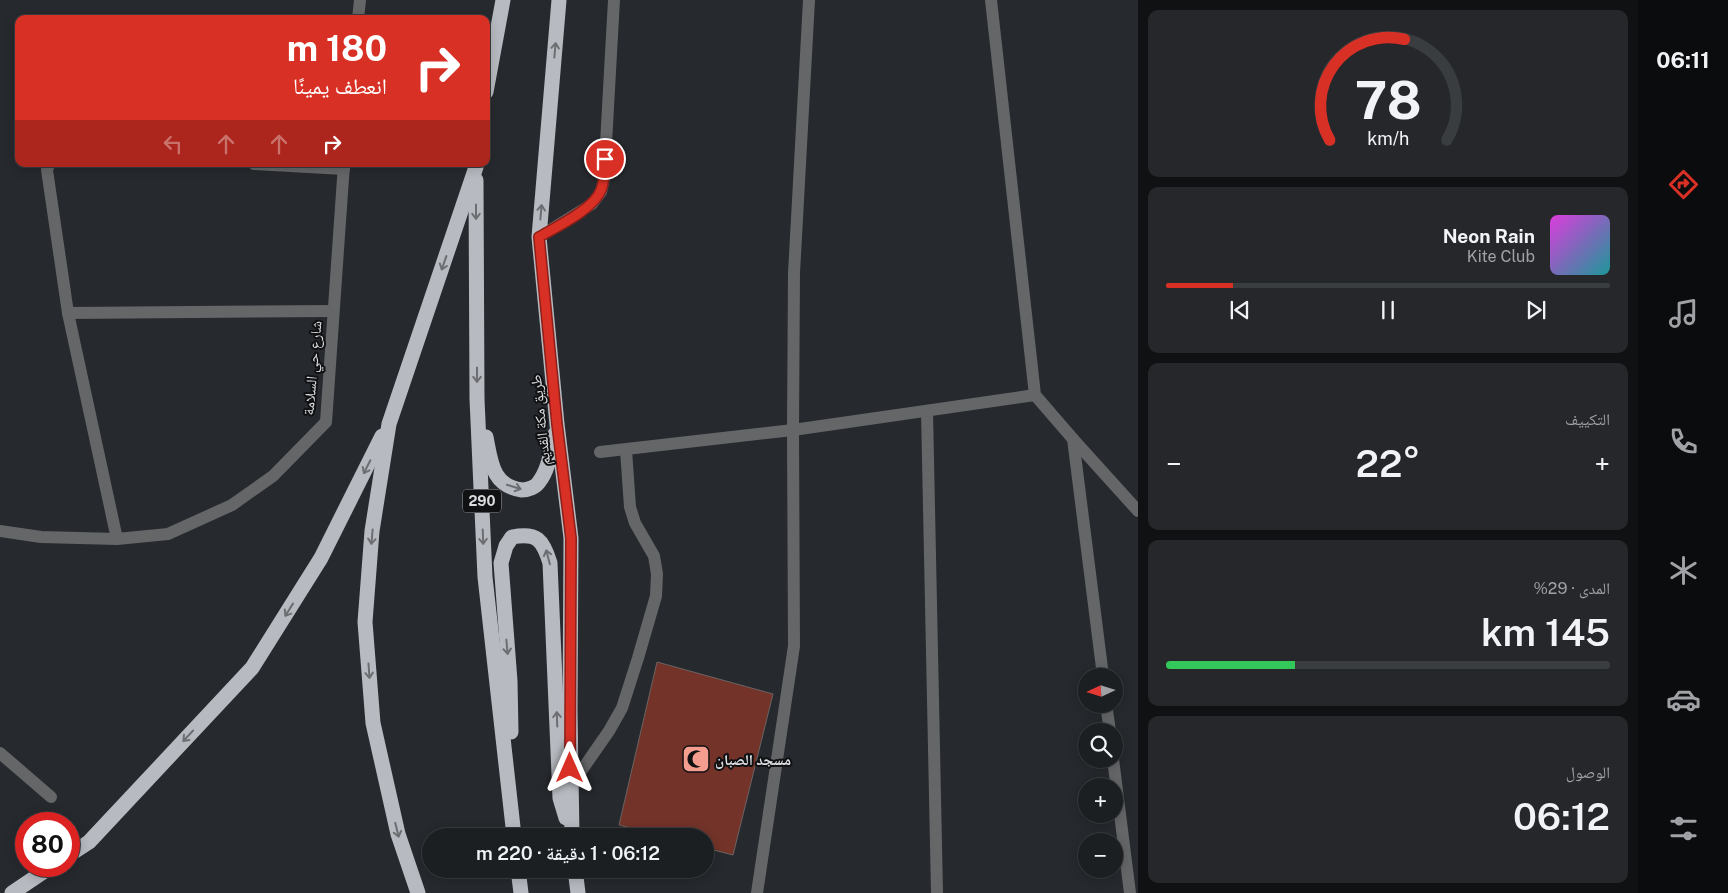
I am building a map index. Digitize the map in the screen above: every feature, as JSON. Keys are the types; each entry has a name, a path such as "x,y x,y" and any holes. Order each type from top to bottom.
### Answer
{"highway":[{"path":"490,70 503,0"},
{"name":"طريق مكة القديم","path":"559,0 539,237 557,424 571,538 570,787 572,828"},
{"path":"80,848 89,842 252,668 321,558 389,424 475,167"},
{"name":"290","path":"476,167 477,399 485,577 513,828"},
{"path":"477,399 492,464 498,480 511,488 526,490 538,485 546,471 557,424"},
{"path":"389,424 372,531 365,622 373,723 398,834 418,893"},
{"path":"511,813 510,681 501,563 506,546 512,537 525,534 536,537 546,549 550,563 560,798 569,828"},
{"path":"12,893 36,877"},
{"path":"519,878 521,893"},
{"path":"576,878 578,893"}],"street":[{"path":"358,15 360,0"},
{"path":"539,237 592,204 601,192 604,179 614,0"},
{"path":"757,893 794,646 794,273 808,0"},
{"path":"991,0 1035,395 1138,511"},
{"path":"48,167 68,314 117,539"},
{"name":"شارع حي السلامة","path":"0,531 41,537 117,539 168,534 232,505 273,476 326,422 344,167"},
{"path":"68,314 333,311"},
{"path":"600,452 793,430 1035,395"},
{"path":"927,411 937,893"},
{"path":"1073,439 1102,668"},
{"path":"570,787 609,731 622,708 656,596 657,574 654,556 635,523 630,506 626,450"},
{"path":"0,753 51,797"},
{"path":"1114,768 1130,893"}],"building":[{"name":"مسجد الصبان","path":"657,662 773,694 733,855 714,850 714,828 631,828 619,825"}],"place":[{"name":"مسجد الصبان","path":"696,759"}],"route":[{"path":"570,768 571,538 557,424 539,237 592,204 601,192 605,159"}]}
